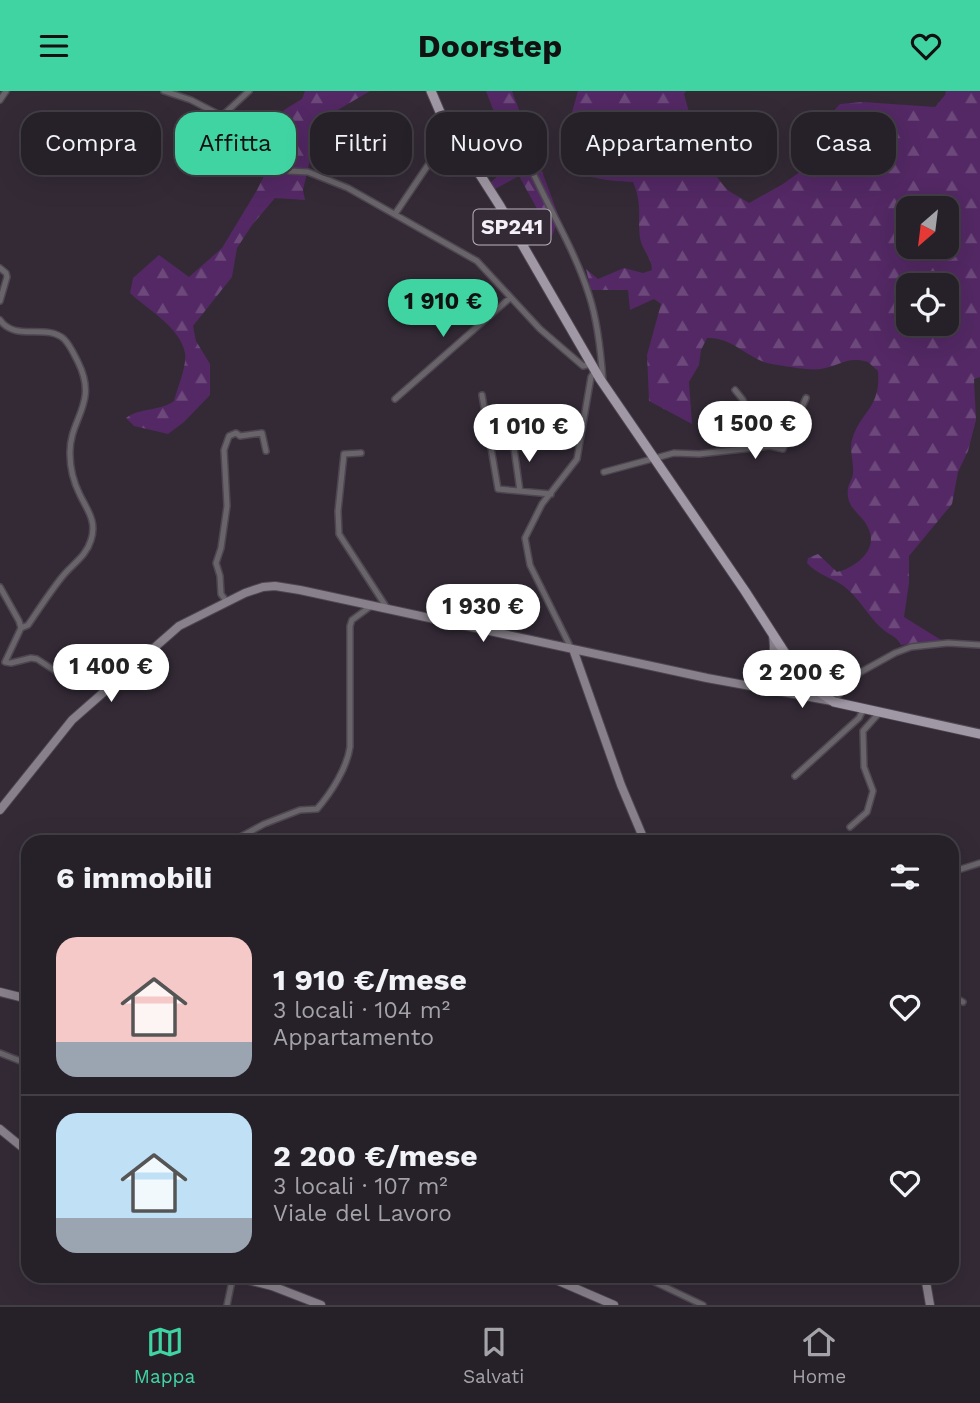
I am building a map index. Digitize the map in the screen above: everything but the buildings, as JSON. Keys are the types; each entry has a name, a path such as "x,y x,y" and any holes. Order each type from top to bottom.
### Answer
{"main road":[{"name":"SP241","path":"431,91 440,112 500,206 593,368 794,667 811,687 834,702"},
{"path":"0,810 65,728 179,626 257,589 275,586 740,683 762,684 775,690 980,734"},
{"path":"762,684 771,670 775,649 773,636"},
{"path":"572,649 642,835"},
{"path":"771,670 777,667 794,667 788,681 775,690"},
{"path":"0,992 21,997"},
{"path":"0,1129 21,1146"},
{"path":"260,1283 321,1305"},
{"path":"563,1283 614,1305"},
{"path":"926,1283 930,1305"}],"street":[{"path":"0,100 6,91"},
{"path":"224,112 248,91"},
{"path":"169,92 215,112"},
{"path":"395,214 426,168"},
{"path":"296,171 308,172 348,188 477,261 566,353 583,366 593,368 577,459 542,504 525,538 526,553 572,649"},
{"path":"533,175 590,297 604,384"},
{"path":"0,268 7,277 0,301"},
{"path":"395,400 510,298"},
{"path":"0,320 9,329 51,333 63,338 83,373 86,387 80,418 69,450 75,481 94,527 92,539 86,552 62,576 28,625 21,628"},
{"path":"735,390 743,400 757,447"},
{"path":"482,395 498,489 551,494"},
{"path":"604,472 674,453 699,454 757,447 783,449 806,398"},
{"path":"228,602 221,594 216,563 227,506 225,450 229,436 236,433 240,436 262,433 266,451"},
{"path":"513,442 520,491"},
{"path":"360,453 344,454 339,534 387,608"},
{"path":"0,587 21,628 5,662 31,658 60,674 98,674 119,678"},
{"path":"243,835 300,810 317,809 340,774 349,754 350,626 355,617 372,605"},
{"path":"834,702 850,678 895,653 911,647 948,643 980,645"},
{"path":"795,776 859,718 864,709"},
{"path":"850,827 867,812 871,803 873,791 864,767 863,731 880,712"},
{"path":"959,870 980,863"},
{"path":"959,1000 963,1002"},
{"path":"0,1053 21,1061"},
{"path":"227,1305 231,1283"},
{"path":"657,1283 703,1305"}],"green space":[{"path":"305,91 370,91 334,112 310,112 310,160 303,190 305,200 275,198 237,248 232,277 193,326 196,341 210,364 210,395 168,434 134,426 126,418 174,401 185,353 170,327 130,293 133,278 159,255 189,277 222,248 264,175 296,175 296,112 283,112 302,99"},
{"path":"486,91 512,91 520,112 494,112"},
{"path":"578,91 686,91 684,94 690,112 572,112"},
{"path":"946,91 980,91 980,377 974,379 976,420 968,451 958,472 952,504 909,556 909,583 904,617 941,640 901,645 846,588 807,563 808,558 818,554 837,572 857,562 870,545 869,530 849,501 848,488 853,473 852,440 873,402 878,371 868,362 860,360 816,369 772,364 763,362 725,341 707,338 701,350 699,365 689,382 692,424 649,401 647,355 661,304 654,299 630,310 628,290 591,290 586,269 598,279 624,268 643,273 652,270 640,238 636,190 633,182 586,175 716,175 729,191 749,203 796,175 896,175 896,112 833,112 840,104 863,102 935,107"},
{"path":"499,175 543,175 559,217 552,236 519,176 495,189 489,184"}]}
